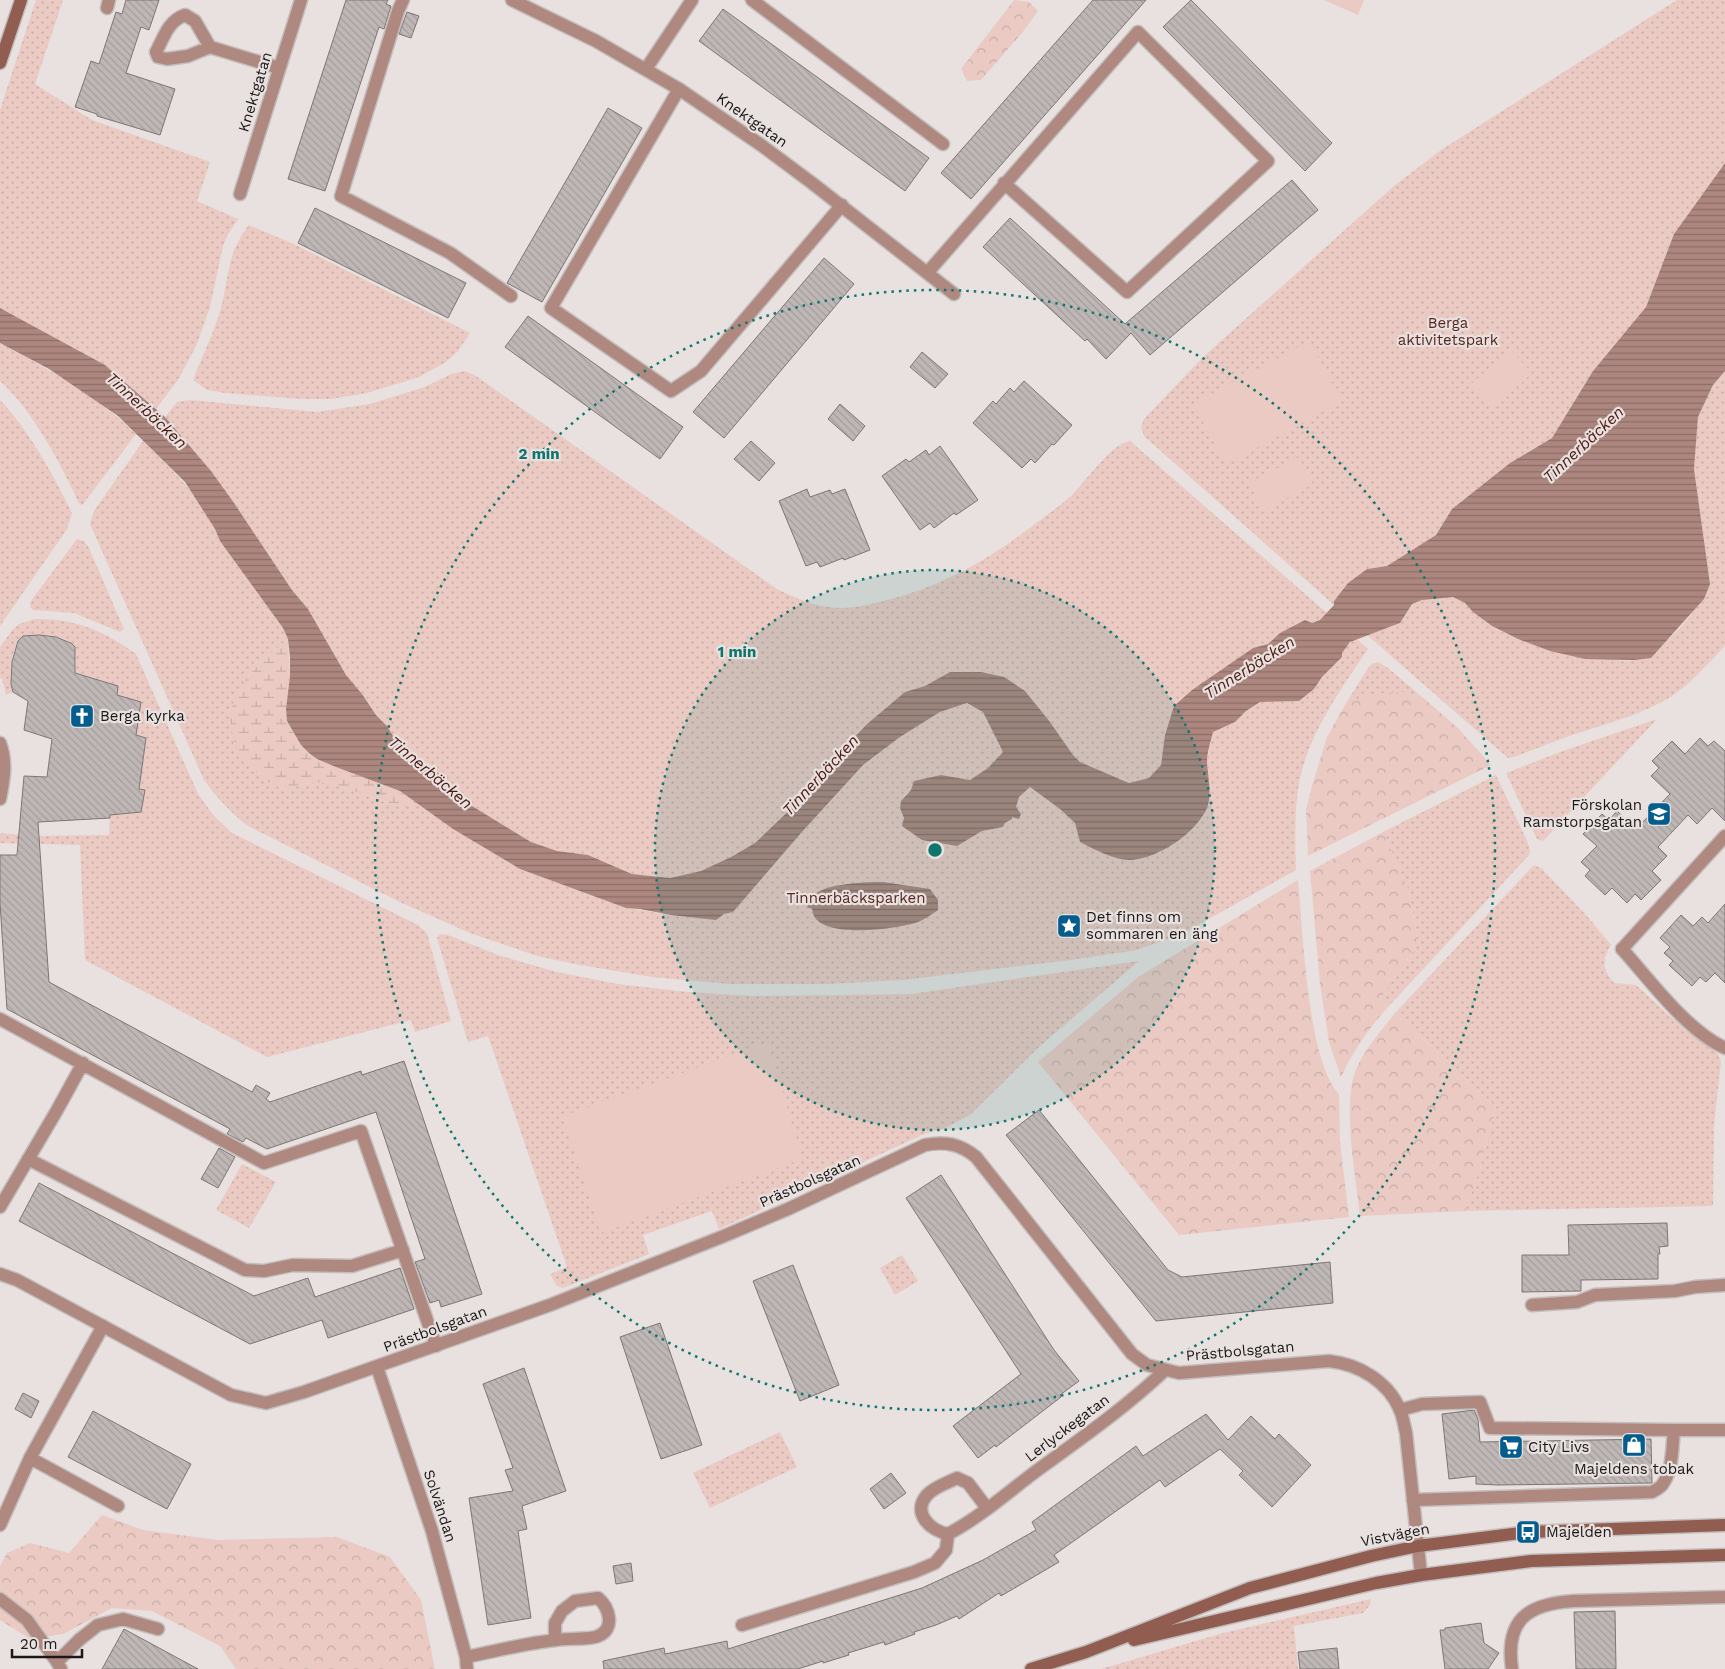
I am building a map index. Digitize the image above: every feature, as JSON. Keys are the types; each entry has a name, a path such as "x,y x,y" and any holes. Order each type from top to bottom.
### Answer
{"main road":[{"path":"0,63 20,0"},
{"name":"Vistvägen","path":"1086,1652 1250,1588 1355,1560 1418,1546 1528,1532 1725,1525"},
{"name":"Vistvägen","path":"1031,1669 1086,1652 1376,1582 1531,1562 1725,1555"}],"street":[{"name":"Knektgatan","path":"240,194 301,0"},
{"path":"403,0 341,196 450,253 511,296"},
{"name":"Knektgatan","path":"512,0 569,27 679,89 761,145 842,205 954,294"},
{"path":"646,69 692,0"},
{"path":"752,0 943,144"},
{"path":"928,272 976,218 1004,182 1138,32 1268,161 1127,292 1004,182"},
{"path":"210,47 279,68"},
{"path":"679,89 551,308 671,390 702,371 842,205"},
{"path":"0,743 4,755 4,779 0,799"},
{"path":"1725,836 1622,949 1683,1018 1716,1044 1725,1048"},
{"path":"0,1019 264,1163 361,1131 436,1346"},
{"path":"0,1207 83,1063"},
{"name":"Prästbolsgatan","path":"0,1274 17,1280 232,1395 266,1403 377,1367 550,1305 788,1209 925,1145 946,1143 967,1149 976,1157 1132,1354 1147,1365 1164,1371 1179,1373 1329,1360 1362,1371 1387,1388 1400,1410 1406,1432 1421,1575"},
{"path":"28,1160 245,1270 264,1271 294,1265 352,1266 402,1250"},
{"path":"1532,1305 1577,1302 1595,1295 1675,1291 1696,1287 1725,1286"},
{"path":"0,1525 30,1458 102,1326"},
{"name":"Solvändan","path":"377,1367 432,1531 466,1663 555,1640 598,1636 607,1629 610,1618 605,1604 598,1598 575,1601 562,1611 555,1623 555,1640"},
{"name":"Lerlyckegatan","path":"948,1534 961,1527 1138,1396 1164,1371"},
{"path":"1400,1410 1422,1404 1480,1402 1490,1428 1725,1430"},
{"path":"1413,1500 1652,1492 1661,1487 1665,1482 1674,1430"},
{"path":"30,1458 118,1506"},
{"path":"742,1625 914,1572 935,1563 946,1550 948,1534 939,1532 929,1526 922,1517 920,1507 926,1496 940,1486 957,1478 962,1480 968,1483 987,1508"},
{"path":"1512,1669 1510,1640 1515,1628 1533,1609 1556,1602 1725,1597"},
{"path":"0,1598 27,1620 59,1665 79,1640 98,1626 123,1619 158,1629"}],"green space":[{"path":"36,0 63,0 35,84 92,120 210,162 197,201 238,219 223,246 210,307 197,344 178,380 156,409 105,365 0,308 0,110"},
{"path":"1014,0 1029,2 1038,11 1022,33 981,80 967,81 961,69"},
{"path":"1324,0 1364,0 1358,15"},
{"name":"Berga aktivitetspark","path":"1677,0 1725,0 1725,163 1674,234 1646,307 1593,371 1552,438 1510,463 1452,509 1436,535 1387,566 1367,569 1348,583 1334,601 1334,605 1144,436 1141,427 1144,419 1202,358 1394,186 1441,150"},
{"path":"249,225 296,245 470,333 458,351 446,362 419,377 367,393 331,399 301,399 207,390 193,380 218,317 232,255"},
{"path":"1309,341 1342,401 1226,465 1193,404"},
{"path":"0,343 54,373 88,395 136,434 83,504 80,505 55,455 35,423 0,381"},
{"path":"1511,350 1532,373 1493,408 1471,384"},
{"path":"465,371 476,376 777,589 816,605 833,608 863,606 906,595 968,568 1006,545 1062,503 1073,494 1107,455 1123,443 1130,441 1327,613 1320,620 1280,633 1268,644 1253,648 1192,690 1174,706 1165,735 1161,765 1149,778 1130,783 1080,762 1025,691 950,672 925,686 905,692 867,724 819,775 799,801 755,843 701,871 670,878 632,874 588,855 557,851 531,842 472,806 440,774 417,760 398,744 387,726 376,715 346,675 308,609 292,590 232,500 211,471 165,417 177,402 191,400 317,412 370,404 425,387 451,374"},
{"path":"1725,371 1725,646 1679,691 1660,703 1636,714 1508,758 1367,635 1399,623 1409,606 1414,602 1448,597 1457,598 1462,601 1495,628 1523,641 1566,654 1629,661 1645,656 1657,649 1689,618 1710,584 1694,469 1698,417 1713,385"},
{"path":"0,400 22,426 49,468 72,513 67,529 0,626"},
{"name":"Tinnerbäcksparken","path":"143,441 177,475 197,499 214,526 220,541 283,628 288,639 263,660 247,677 242,760 269,783 286,789 302,784 326,782 404,808 417,803 453,829 520,869 626,908 676,916 733,912 863,765 900,737 940,712 967,703 983,712 1003,752 988,769 970,780 941,775 911,790 904,796 900,808 904,818 957,846 982,831 1003,827 1012,817 1019,797 1030,787 1060,809 1075,823 1080,842 1159,853 1173,844 1209,779 1207,760 1213,732 1235,722 1246,711 1260,702 1299,701 1314,689 1322,677 1342,657 1343,651 1347,646 1354,640 1357,639 1368,649 1328,710 1311,743 1305,760 1300,778 1296,812 1296,870 1182,934 1137,950 1071,960 903,980 829,984 730,984 652,977 580,965 537,956 470,933 402,903 248,826 214,793 204,780 90,524 94,511"},
{"path":"1299,457 1313,484 1263,511 1249,483"},
{"path":"77,539 84,541 89,548 124,629 120,632 74,613 33,610 30,607 31,601"},
{"path":"35,619 63,621 88,628 113,639 136,654 198,794 214,816 232,833 418,925 427,933 451,1021 415,1032 411,1020 267,1057 85,960 80,845 0,843 0,833 34,836 109,835 110,815 141,812 145,790 139,789 146,738 136,735 141,702 117,695 118,686 75,673 76,655 73,645 64,639 42,636 23,636 19,641 15,648 12,662 11,678 13,692 6,695 2,679 0,678 0,647 19,624"},
{"path":"288,639 290,676 286,709 287,721 301,745 317,759 400,791 417,803 404,808 326,782 302,784 286,789 269,783 242,760 233,738 230,717 234,698 247,677 263,660"},
{"path":"1378,662 1421,696 1401,692 1345,705 1368,668"},
{"path":"1401,692 1421,696 1458,728 1491,765 1308,856 1306,810 1327,737 1345,705 1364,697 1381,693"},
{"path":"1657,719 1543,841 1537,839 1506,773 1563,751"},
{"path":"1496,775 1528,843 1530,852 1388,1007 1380,999 1419,943 1407,886 1383,832"},
{"path":"1383,832 1407,886 1419,943 1380,999 1388,1007 1362,1040 1341,1077 1329,1042 1320,984 1310,871"},
{"path":"1534,865 1542,869 1587,916 1611,945 1606,955 1605,969 1614,983 1636,985 1686,1031 1718,1054 1721,1062 1714,1125 1713,1206 1465,1211 1480,1169 1496,1107 1395,1013"},
{"path":"1298,880 1308,993 1313,1025 1328,1077 1339,1094 1340,1142 1349,1217 1179,1235 1038,1062 1138,977"},
{"path":"440,934 448,935 498,955 557,972 618,984 688,992 753,996 911,994 1139,961 1039,1047 970,1115 945,1128 924,1134 719,1229 712,1211 643,1235 649,1254 563,1288 557,1286 550,1274 567,1267 488,1036 468,1042 437,938"},
{"path":"1395,1013 1496,1107 1480,1169 1465,1211 1360,1216 1351,1140 1350,1100 1352,1082 1357,1067 1365,1053"},
{"path":"768,1042 802,1159 601,1233 563,1116"},
{"path":"242,1164 276,1182 249,1228 216,1210"},
{"path":"902,1255 918,1281 895,1295 880,1268"},
{"path":"780,1432 797,1467 710,1508 693,1473"},
{"path":"102,1515 143,1530 218,1540 337,1537 390,1557 421,1600 435,1669 236,1669 220,1646 152,1611 112,1608 63,1634 30,1639 0,1620 0,1566 7,1553 30,1543 69,1553"},
{"path":"1371,1599 1370,1605 1363,1613 1294,1626 1298,1669 1101,1669 1223,1633"}],"water":[{"name":"Tinnerbäcken","path":"1725,163 1725,371 1713,385 1698,417 1694,469 1710,584 1704,599 1651,658 1634,660 1585,659 1550,651 1518,639 1492,626 1473,612 1465,603 1453,597 1422,600 1412,604 1400,623 1350,642 1342,653 1342,657 1322,677 1314,689 1299,701 1260,702 1246,711 1235,722 1213,732 1207,758 1209,797 1207,808 1202,817 1185,835 1164,850 1141,859 1130,860 1111,856 1080,842 1075,823 1060,809 1030,787 1019,797 1016,807 1021,814 1019,819 1012,817 1003,827 982,831 957,846 922,840 902,826 904,818 900,808 901,801 911,790 914,781 941,775 970,780 988,768 1003,752 983,712 967,703 940,712 900,737 863,765 733,912 724,914 716,920 626,908 520,869 453,829 400,791 336,767 317,759 309,753 301,745 287,721 286,709 290,657 288,639 283,628 220,541 215,529 185,482 118,416 49,369 0,343 0,308 105,365 165,417 211,471 232,500 292,590 308,609 346,675 376,715 387,726 398,744 417,760 440,774 472,806 531,842 557,851 588,855 632,874 670,878 701,871 755,843 799,801 819,775 867,724 905,692 925,686 950,672 981,672 1004,677 1025,691 1080,762 1129,783 1149,778 1161,765 1165,735 1174,706 1192,690 1253,648 1268,644 1280,633 1305,620 1312,623 1320,620 1334,605 1334,601 1348,583 1367,569 1387,566 1436,535 1452,509 1510,463 1552,438 1593,371 1646,307 1674,234"},
{"path":"883,882 930,889 938,900 938,910 921,921 908,925 879,929 847,930 832,928 821,923 814,916 812,909 807,907 813,896 826,888 846,884"}],"building":[{"path":"126,0 159,0 149,30 141,27 126,73 175,89 160,135 97,116 97,114 75,107 91,61 99,64 116,12 122,14"},
{"path":"346,0 388,0 386,4 391,6 384,29 379,27 325,191 288,179"},
{"path":"1093,0 1146,0 971,199 941,173"},
{"path":"1191,0 1332,143 1305,171 1163,27"},
{"path":"723,9 929,158 905,191 699,41"},
{"path":"407,12 419,16 411,38 399,34"},
{"path":"608,108 642,128 542,302 507,283"},
{"path":"1292,180 1318,210 1150,355 1131,333 1106,359 1087,339 1085,341 983,247 1010,218 1125,324"},
{"path":"315,208 466,283 448,318 298,243"},
{"path":"824,258 854,284 724,438 693,412"},
{"path":"528,316 683,427 660,459 505,347"},
{"path":"922,352 948,374 935,388 910,367"},
{"path":"1024,381 1072,425 1035,463 1031,459 1022,468 973,423 993,401 996,404 1010,388 1014,392"},
{"path":"840,404 865,426 853,441 828,419"},
{"path":"751,441 775,463 759,481 734,459"},
{"path":"940,446 978,500 956,515 954,513 934,528 930,523 920,530 882,476 906,459 909,462 926,450 929,455"},
{"path":"807,489 810,497 830,490 832,494 845,489 870,550 820,567 817,562 806,566 779,501"},
{"path":"23,636 56,637 71,643 75,647 75,673 118,686 117,695 141,702 136,735 146,738 139,789 145,790 141,812 110,815 110,818 38,822 49,982 252,1092 256,1085 270,1093 266,1099 270,1102 361,1071 362,1075 404,1061 482,1294 441,1307 439,1300 430,1303 415,1262 425,1259 376,1112 267,1149 246,1138 243,1142 227,1134 230,1129 7,1009 0,903 0,855 17,855 24,776 47,777 52,739 24,730 28,701 13,692 11,684 12,662 18,641"},
{"path":"1700,738 1708,746 1714,741 1725,751 1725,821 1712,808 1697,824 1688,815 1658,847 1667,856 1652,871 1661,880 1641,900 1635,894 1627,903 1612,888 1605,895 1585,876 1590,870 1581,862 1597,846 1583,834 1602,814 1609,820 1617,811 1636,829 1670,794 1651,776 1659,768 1652,761 1672,741 1685,754"},
{"path":"1725,904 1725,983 1715,973 1706,982 1700,977 1692,986 1669,965 1673,961 1664,953 1670,947 1660,938 1681,915 1693,926 1702,917 1708,923"},
{"path":"1039,1110 1168,1270 1182,1277 1330,1262 1333,1303 1156,1321 1006,1135"},
{"path":"219,1148 235,1157 218,1188 201,1179"},
{"path":"941,1175 1054,1350 1079,1381 996,1447 995,1445 978,1458 953,1426 1021,1374 906,1198"},
{"path":"39,1183 254,1296 308,1278 315,1297 400,1268 414,1309 328,1338 322,1320 250,1344 19,1221"},
{"path":"1667,1223 1668,1246 1659,1247 1658,1279 1581,1280 1581,1291 1522,1292 1522,1255 1569,1255 1568,1225"},
{"path":"793,1265 839,1385 800,1401 753,1281"},
{"path":"660,1323 702,1445 661,1459 620,1337"},
{"path":"524,1368 566,1491 522,1506 527,1529 518,1531 531,1618 488,1625 469,1498 513,1491 505,1470 513,1468 483,1384"},
{"path":"23,1393 39,1401 31,1418 15,1409"},
{"path":"1474,1410 1478,1419 1480,1442 1651,1439 1652,1483 1497,1485 1476,1484 1476,1476 1449,1479 1442,1414"},
{"path":"93,1411 191,1464 167,1509 68,1457"},
{"path":"1206,1414 1228,1440 1251,1416 1275,1439 1279,1434 1311,1465 1272,1507 1239,1475 1243,1471 1220,1449 1165,1487 1160,1480 1054,1555 1059,1562 1001,1596 999,1593 959,1619 957,1616 885,1645 884,1642 823,1663 823,1661 798,1669 604,1669 603,1661 664,1648 665,1654 727,1641 728,1649 922,1588 983,1560 1036,1530 1032,1522 1136,1446 1143,1456"},
{"path":"891,1473 906,1493 884,1509 870,1489"},
{"path":"631,1563 633,1581 616,1584 613,1566"},
{"path":"1615,1611 1616,1669 1576,1669 1574,1612"},
{"path":"1481,1623 1484,1643 1499,1653 1488,1669 1445,1669 1440,1630"},
{"path":"124,1629 198,1669 102,1669"},
{"path":"1337,1648 1339,1669 1300,1669 1298,1652"}],"place":[{"name":"Berga kyrka","path":"82,716"},
{"name":"Förskolan Ramstorpsgatan","path":"1659,814"},
{"name":"Det finns om sommaren en äng","path":"1069,926"},
{"name":"Majeldens tobak","path":"1634,1445"},
{"name":"City Livs","path":"1511,1447"},
{"name":"Majelden","path":"1528,1532"}]}
